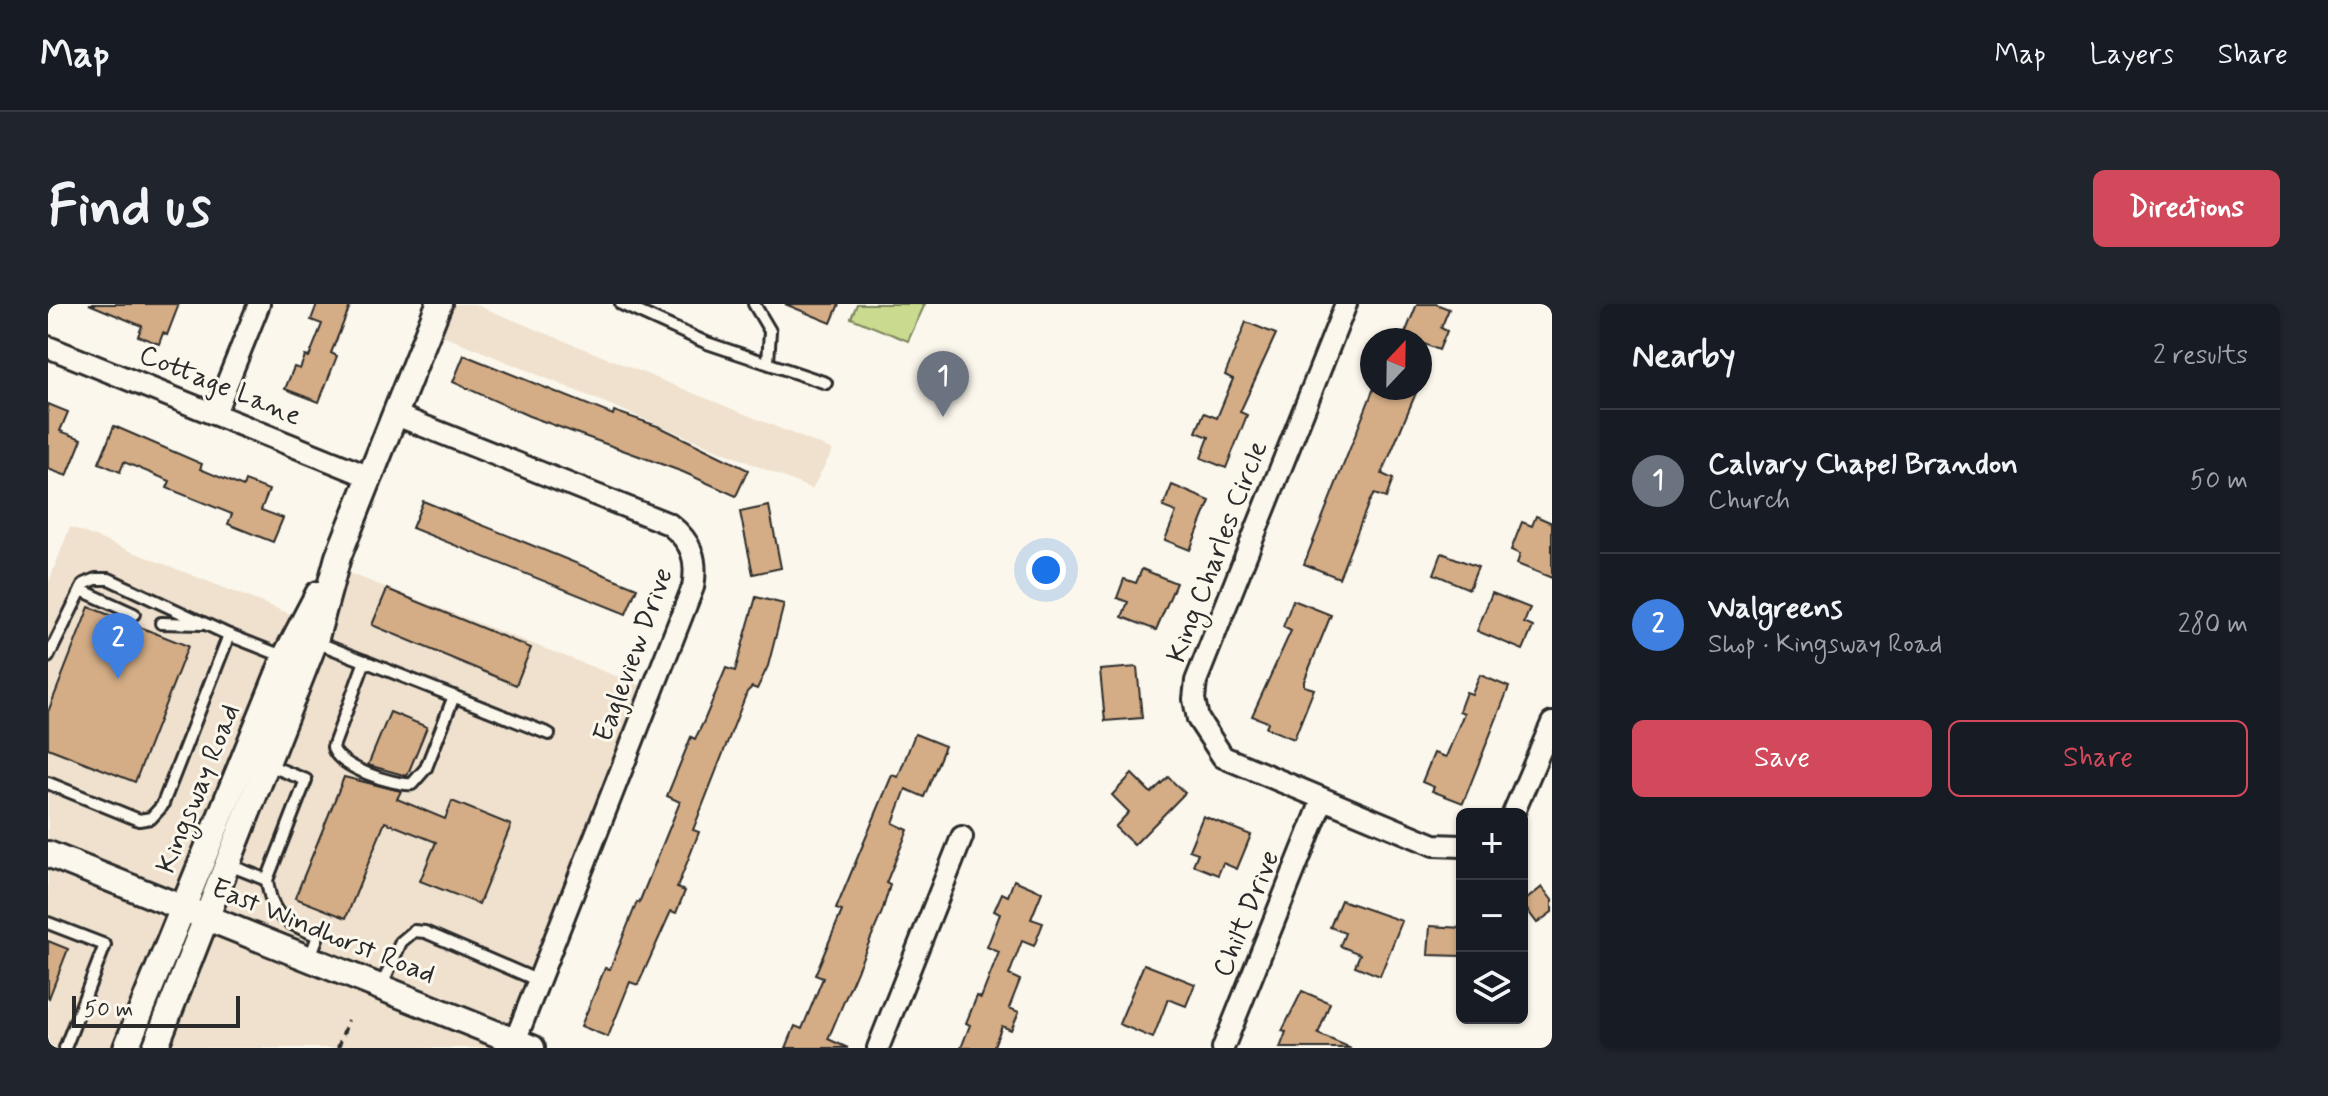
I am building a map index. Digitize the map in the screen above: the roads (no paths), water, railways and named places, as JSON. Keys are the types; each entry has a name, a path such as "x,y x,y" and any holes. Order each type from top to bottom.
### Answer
{"street":[{"path":"215,413 259,304"},
{"name":"Kingsway Road","path":"126,1048 285,657 338,557 439,304"},
{"name":"King Charles Circle","path":"1346,304 1196,681 1194,699 1198,719 1223,757 1322,801 1434,845 1456,846"},
{"name":"Cottage Lane","path":"48,347 370,477"},
{"name":"Eagleview Drive","path":"396,415 669,524 683,535 693,551 696,569 693,587 512,1044"},
{"name":"Kingsway Road","path":"155,1048 315,641 338,557"},
{"path":"1516,808 1552,723"},
{"name":"Chilt Drive","path":"1223,1048 1322,801"},
{"path":"878,1048 962,837"},
{"name":"East Windhorst Road","path":"48,854 381,987 512,1044"}],"lane":[{"path":"621,304 635,307 707,343 826,383"},
{"path":"754,304 770,331 768,362"},
{"path":"48,657 81,590 96,579 109,579 204,624 285,657"},
{"path":"81,590 134,614"},
{"path":"161,623 204,624"},
{"path":"48,783 139,820 151,818 162,806 229,635"},
{"path":"315,641 549,734"},
{"path":"365,661 333,747 334,753 346,764 394,783 412,784 426,768 454,696"},
{"path":"265,763 306,780 267,880 270,900 281,919 318,936 310,959"},
{"path":"227,865 267,880"},
{"path":"48,923 105,945 65,1048"},
{"path":"381,987 401,942 414,931 425,932 539,981"}],"place":[{"name":"Calvary Chapel Brandon","path":"943,417"},
{"name":"Walgreens","path":"118,679"}]}
